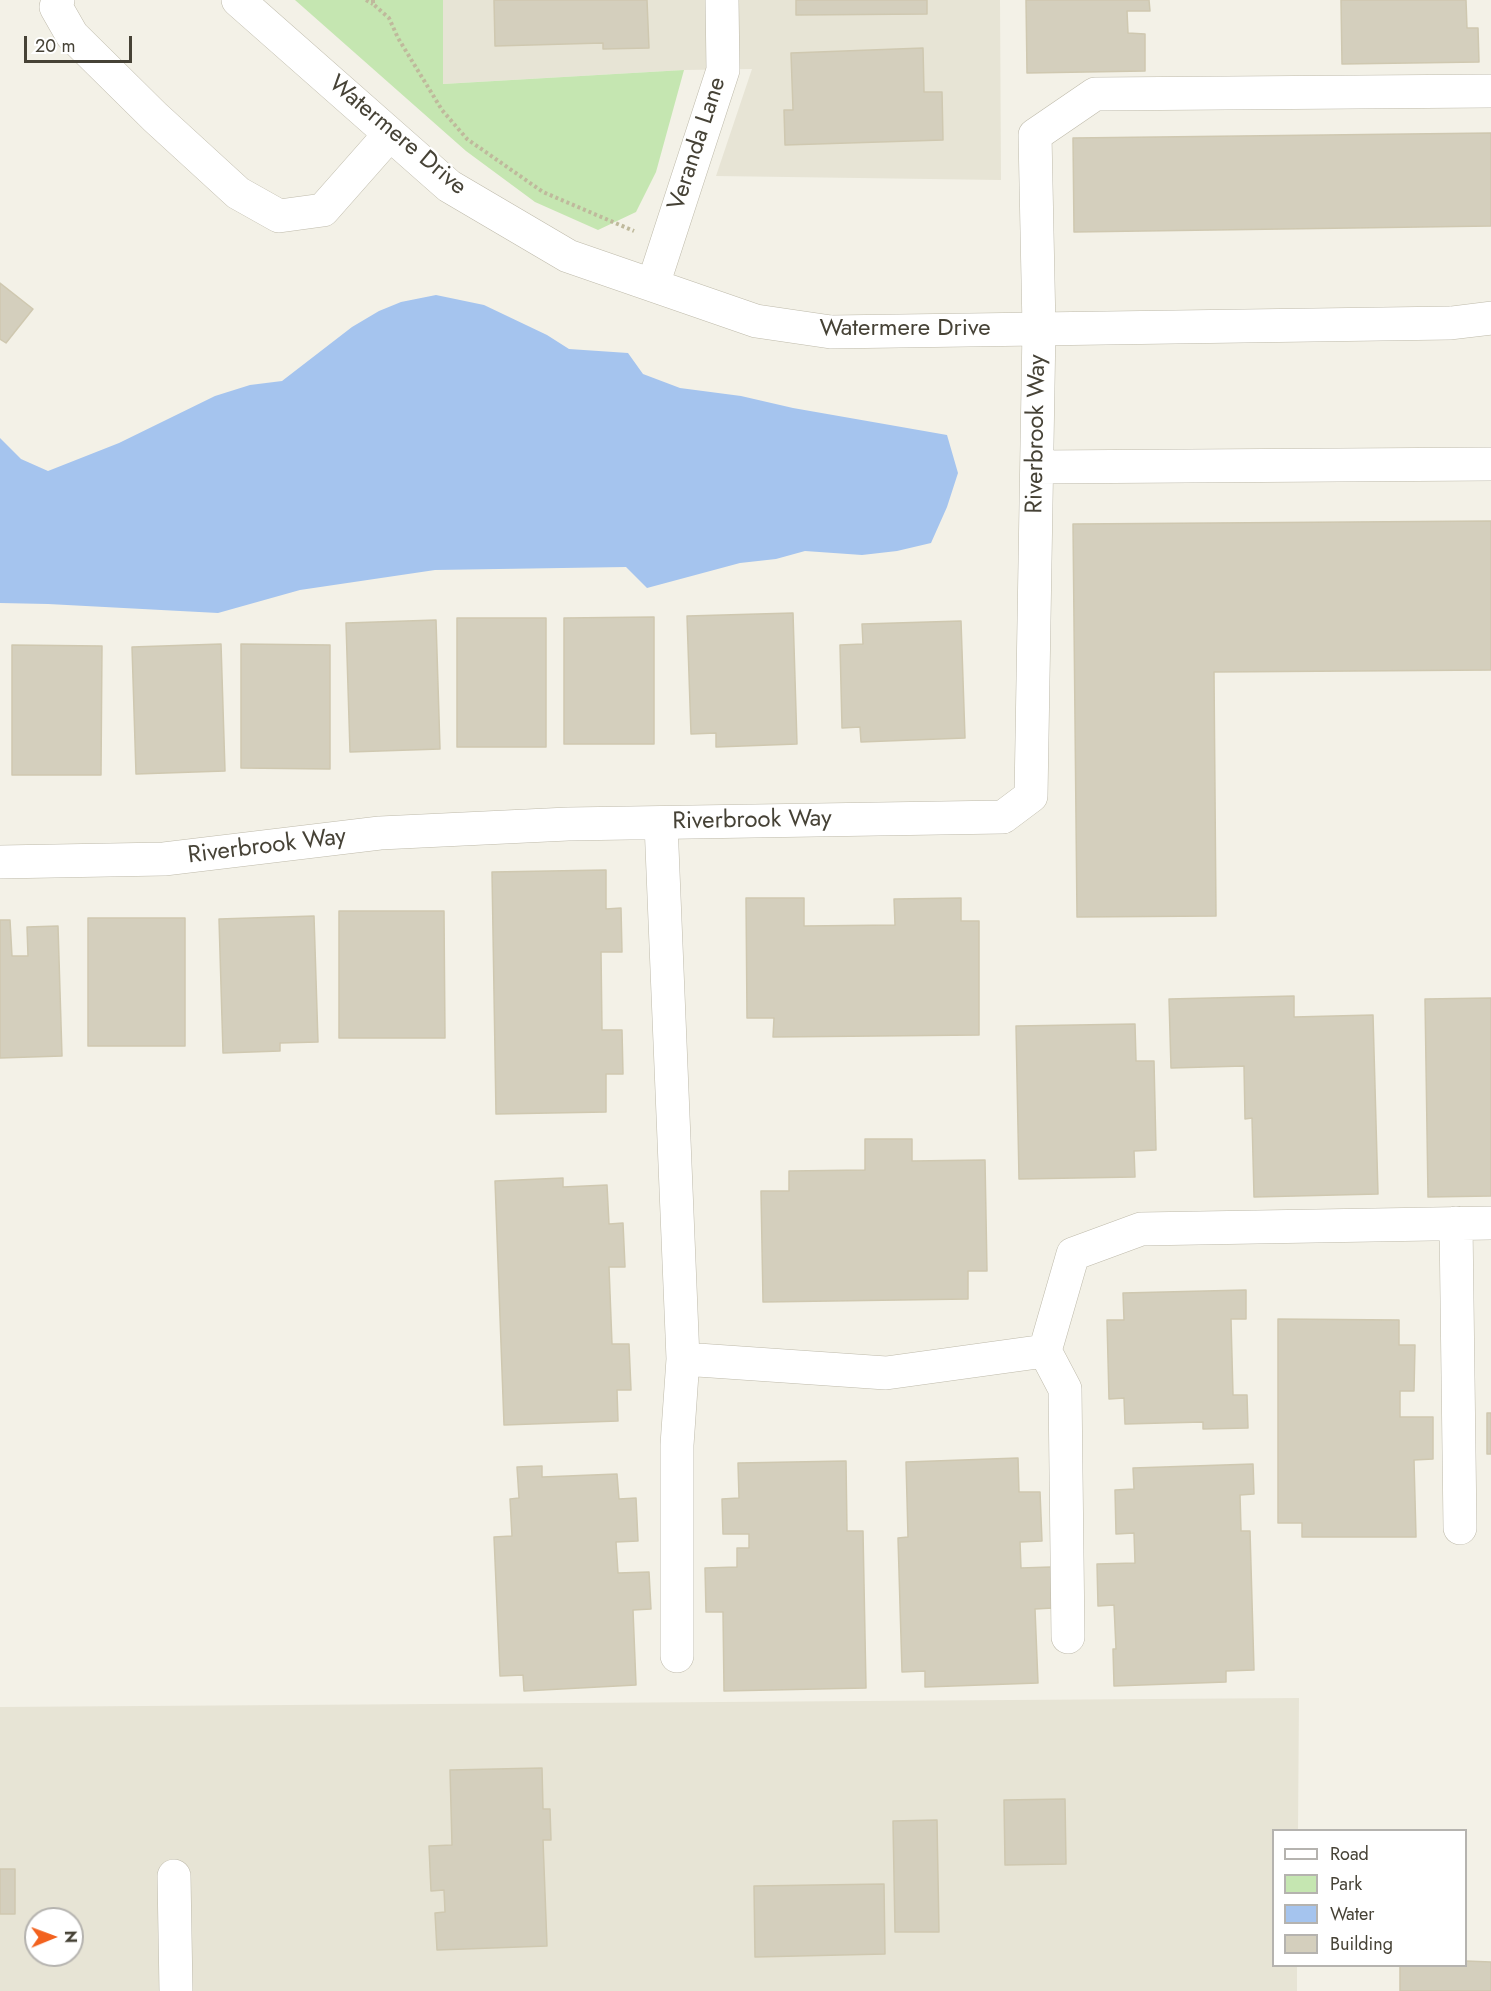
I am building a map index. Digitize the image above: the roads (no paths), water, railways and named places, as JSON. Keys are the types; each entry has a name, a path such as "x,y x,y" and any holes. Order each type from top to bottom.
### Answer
{"street":[{"path":"58,0 56,7 72,35 155,117 238,193 279,216 323,210 390,134"},
{"name":"Watermere Drive","path":"238,0 449,186 568,256 756,321 831,332 1451,323 1491,318"},
{"name":"Veranda Lane","path":"653,285 723,70 722,0"},
{"name":"Riverbrook Way","path":"0,862 165,859 380,833 568,824 1003,817 1030,796 1039,328 1035,135 1095,94 1491,91"},
{"path":"1037,467 1491,464"},
{"path":"662,823 683,1359 677,1445 677,1656"},
{"path":"1456,1223 1460,1528"},
{"path":"1068,1637 1065,1389 1045,1351 1073,1254 1141,1229 1491,1223"},
{"path":"683,1359 886,1373 1045,1351"},
{"path":"174,1876 176,1991"}],"water":[{"path":"436,295 484,305 547,335 569,349 628,353 643,374 680,388 741,396 793,408 947,435 958,473 947,507 931,543 897,551 862,555 805,551 776,559 740,563 647,588 626,567 435,570 300,590 218,613 0,603 0,438 21,459 48,471 119,443 215,396 250,385 282,381 352,327 379,311 401,302"}]}
